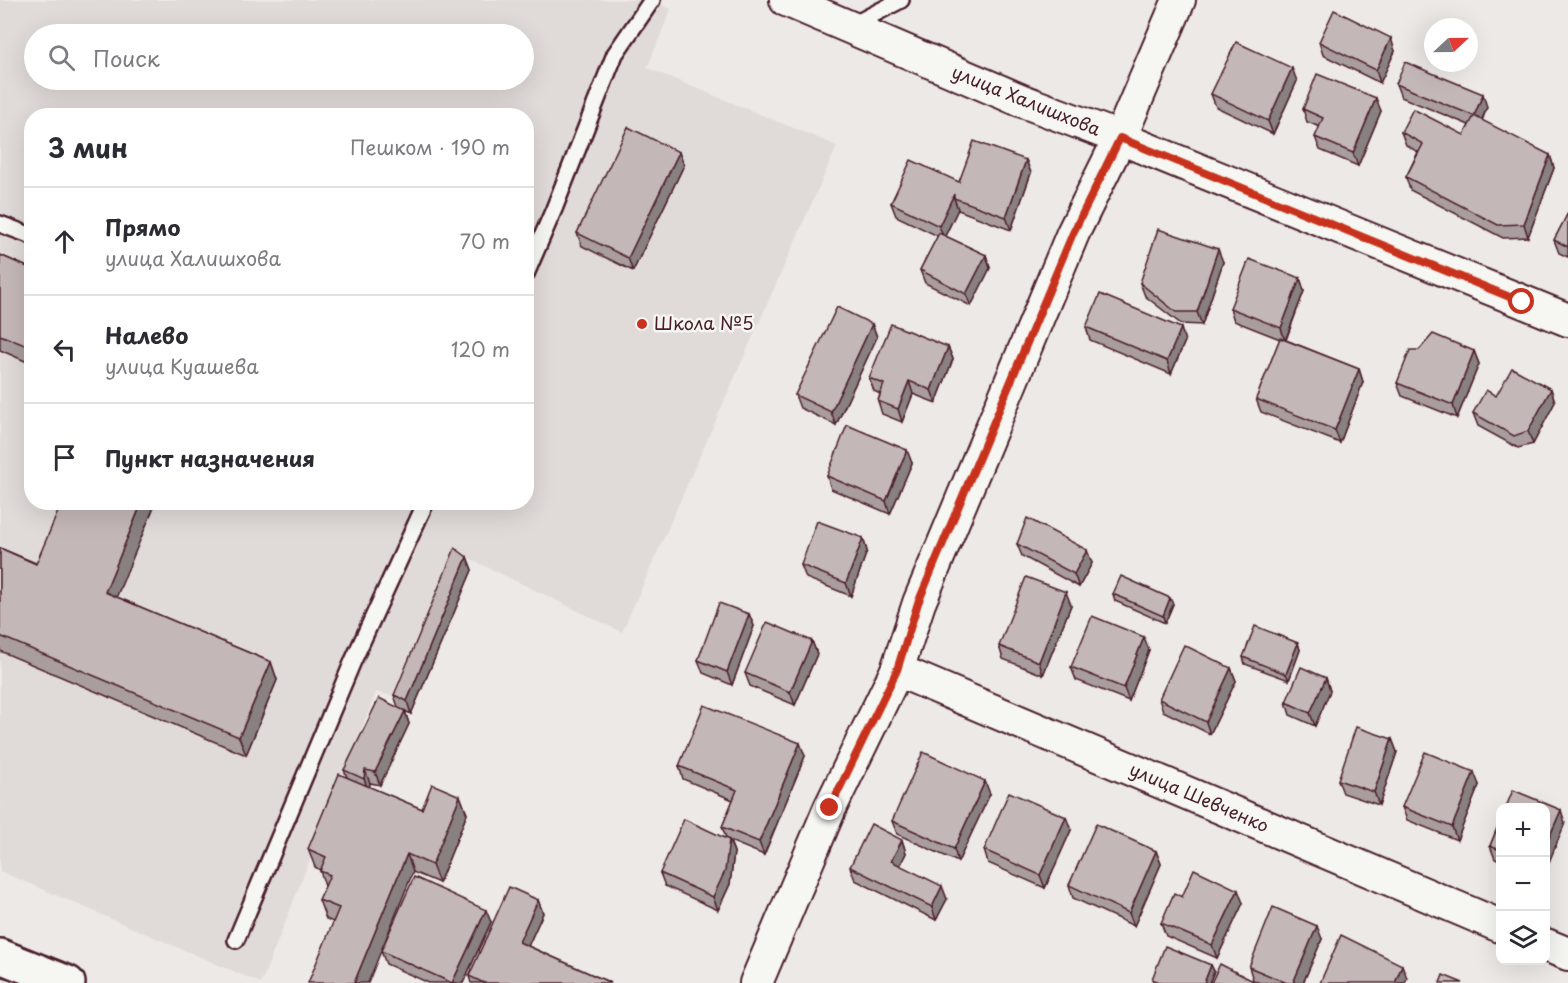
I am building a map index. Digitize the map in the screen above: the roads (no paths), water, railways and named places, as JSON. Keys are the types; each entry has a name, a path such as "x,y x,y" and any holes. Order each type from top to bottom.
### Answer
{"street":[{"name":"улица Халишхова","path":"786,0 1020,100 1120,138 1568,320"},
{"path":"756,983 830,808 897,670 918,603 1073,233 1120,138 1179,0"},
{"name":"улица Шевченко","path":"897,670 1496,924"},
{"path":"1550,947 1568,954"},
{"path":"0,956 68,983"}],"lane":[{"path":"534,255 615,54 652,0"},
{"path":"849,27 902,0"},
{"path":"0,224 24,233"},
{"path":"236,940 353,661 422,510"}],"place":[{"name":"Школа №5","path":"642,324"}]}
